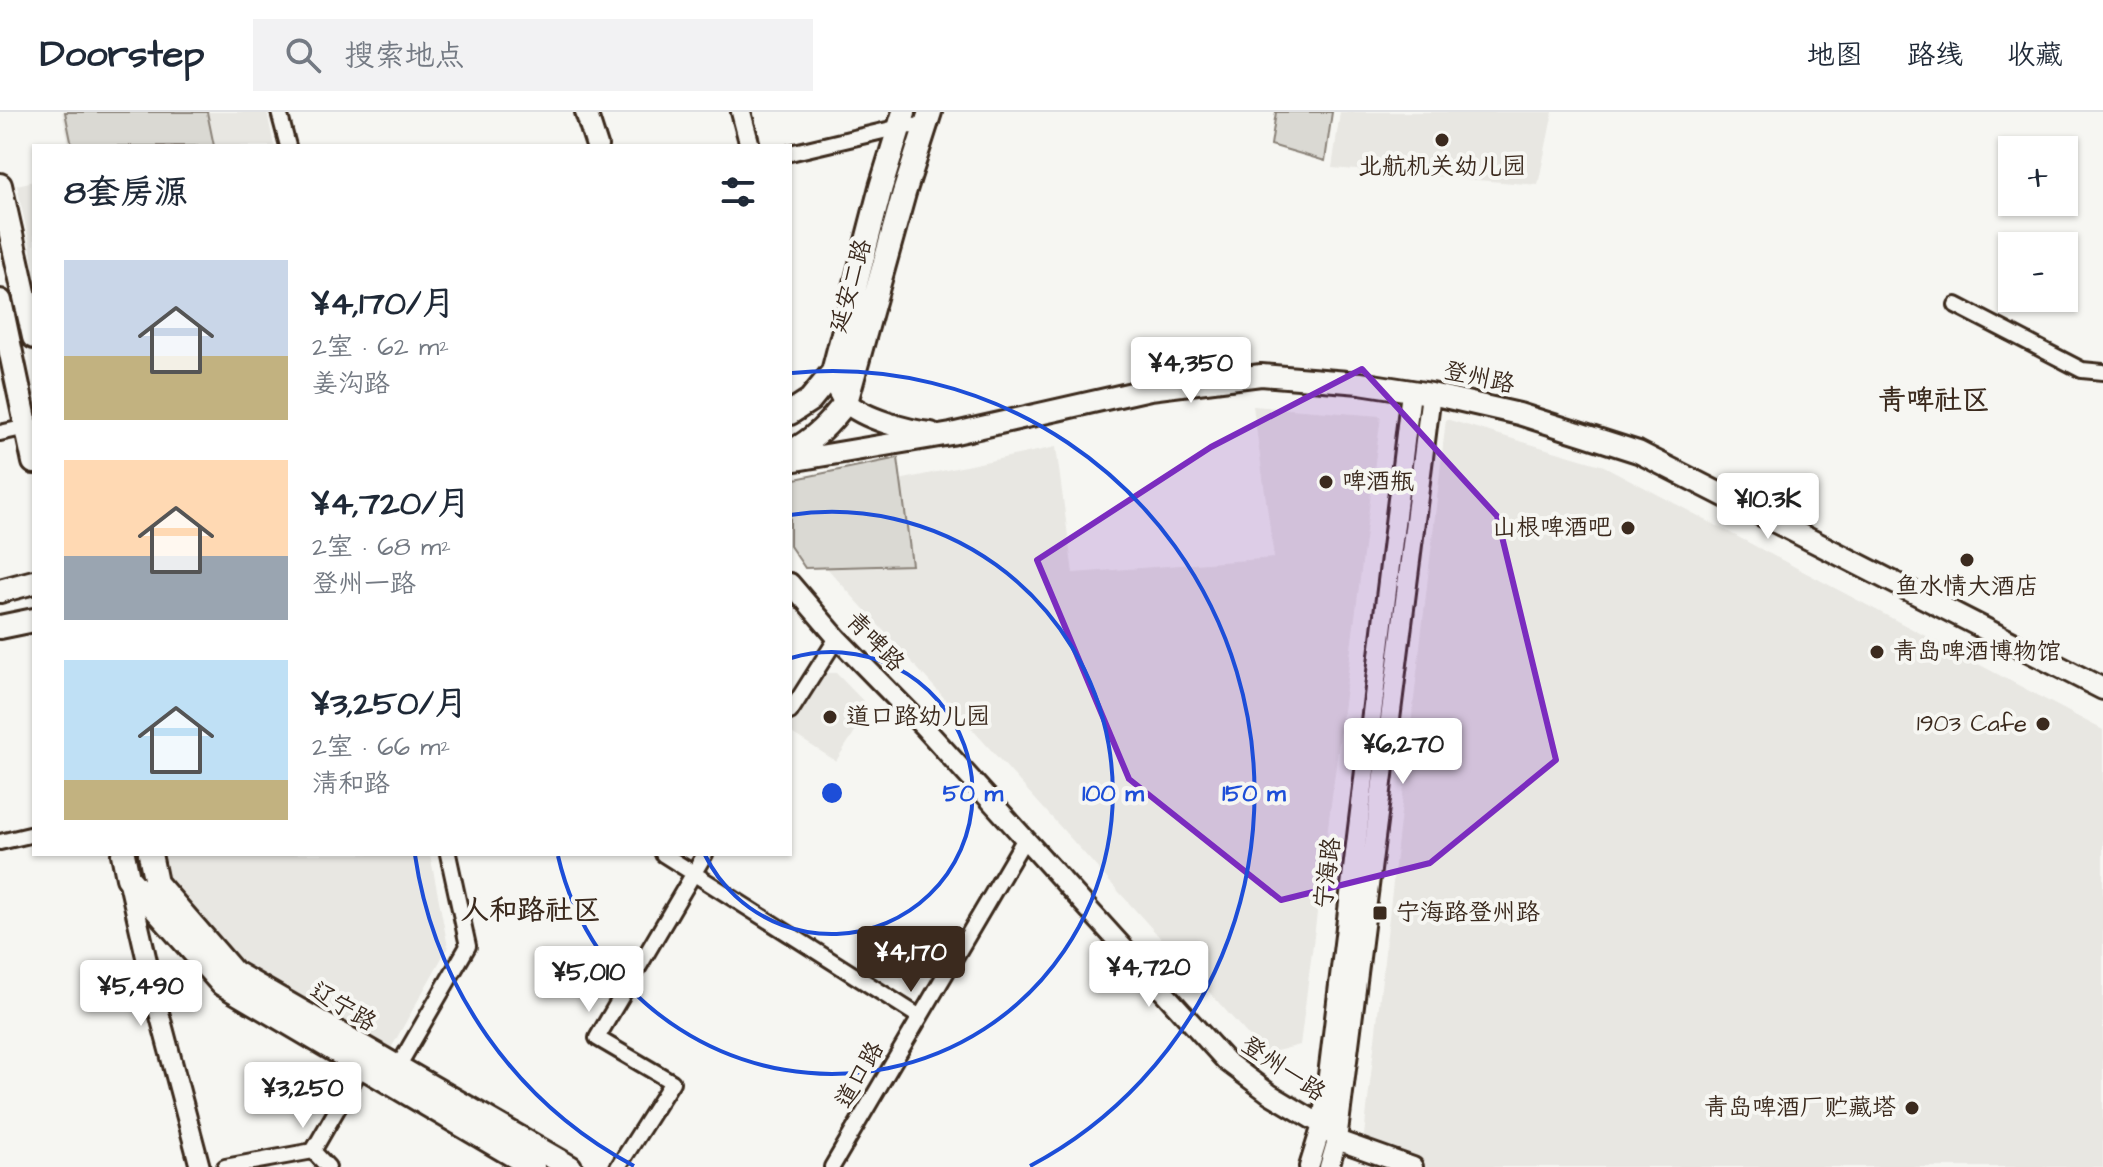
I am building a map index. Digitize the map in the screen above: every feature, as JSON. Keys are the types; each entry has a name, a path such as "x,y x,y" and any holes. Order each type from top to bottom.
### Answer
{"main road":[{"path":"586,112 596,144"},
{"name":"延安二路","path":"792,451 832,422 846,402 904,193 928,119"},
{"name":"延安二路","path":"833,372 881,187 902,120"},
{"path":"0,185 32,325"},
{"path":"2,316 32,452"},
{"path":"833,372 836,388 846,402 861,412 888,423 951,434"},
{"path":"792,412 810,400 833,372"},
{"name":"登州路","path":"792,461 951,434 1150,389 1261,375 1360,383 1421,393 1519,414 1638,452 2103,689"},
{"path":"0,591 32,583"},
{"path":"0,627 32,620"},
{"path":"123,856 128,878"},
{"name":"辽宁路","path":"150,856 156,883 233,972 393,1076 508,1161 533,1167"},
{"name":"辽宁路","path":"128,878 222,984 362,1066 393,1076 570,1167"}],"street":[{"path":"279,112 287,144"},
{"path":"741,112 749,144"},
{"path":"792,152 902,120 928,119"},
{"path":"1956,305 2082,370 2103,372"},
{"name":"宁海路","path":"1309,1167 1322,1125 1421,393"},
{"name":"宁海路","path":"1329,1167 1337,1140 1421,393"},
{"path":"0,433 27,427"},
{"name":"青啤路","path":"792,585 1024,840"},
{"path":"792,709 837,638"},
{"path":"0,842 32,834"},
{"name":"登州一路","path":"1024,840 1226,1061 1270,1094 1322,1125 1337,1140"},
{"name":"道口路","path":"832,1167 1024,840"},
{"path":"393,1076 468,946 448,856"},
{"path":"666,856 920,1017"},
{"path":"618,1167 672,1082 597,1038 704,856"},
{"path":"128,878 157,1005 200,1167"},
{"path":"225,1167 313,1151 362,1066"},
{"path":"1337,1140 1413,1167"},
{"path":"313,1151 328,1167"}],"highlighted area":[{"path":"1362,369 1497,516 1556,760 1430,863 1281,900 1129,779 1037,560 1211,447"}],"shaded area":[{"path":"62,112 267,112 274,144 69,144"},
{"path":"65,112 207,112 214,144 72,144"},
{"path":"1276,112 1332,112 1325,161 1271,145"},
{"name":"北航机关幼儿园","path":"1340,112 1553,112 1538,185 1332,168"},
{"path":"32,181 32,256 17,185"},
{"path":"1253,406 1381,416 1300,1045 1265,1054 792,529 792,503 1056,447 1073,573 1274,558"},
{"path":"1446,419 1604,466 2103,730 2103,1167 1420,1167 1363,1144"},
{"path":"898,458 912,565 805,568 792,549 792,480"},
{"name":"道口路幼儿园","path":"824,673 836,673 870,708 836,761 792,733 792,722"},
{"path":"159,856 430,856 448,947 385,1059 235,967 165,879"}],"place":[{"name":"北航机关幼儿园","path":"1442,140"},
{"name":"啤酒瓶","path":"1326,482"},
{"name":"山根啤酒吧","path":"1628,528"},
{"name":"鱼水情大酒店","path":"1967,560"},
{"name":"青岛啤酒博物馆","path":"1877,652"},
{"name":"道口路幼儿园","path":"830,717"},
{"name":"1903 Cafe","path":"2043,724"},
{"name":"宁海路登州路","path":"1380,913"},
{"name":"青岛啤酒厂贮藏塔","path":"1912,1108"}],"district":[{"name":"青啤社区","path":"1934,400"},
{"name":"人和路社区","path":"531,910"}]}
